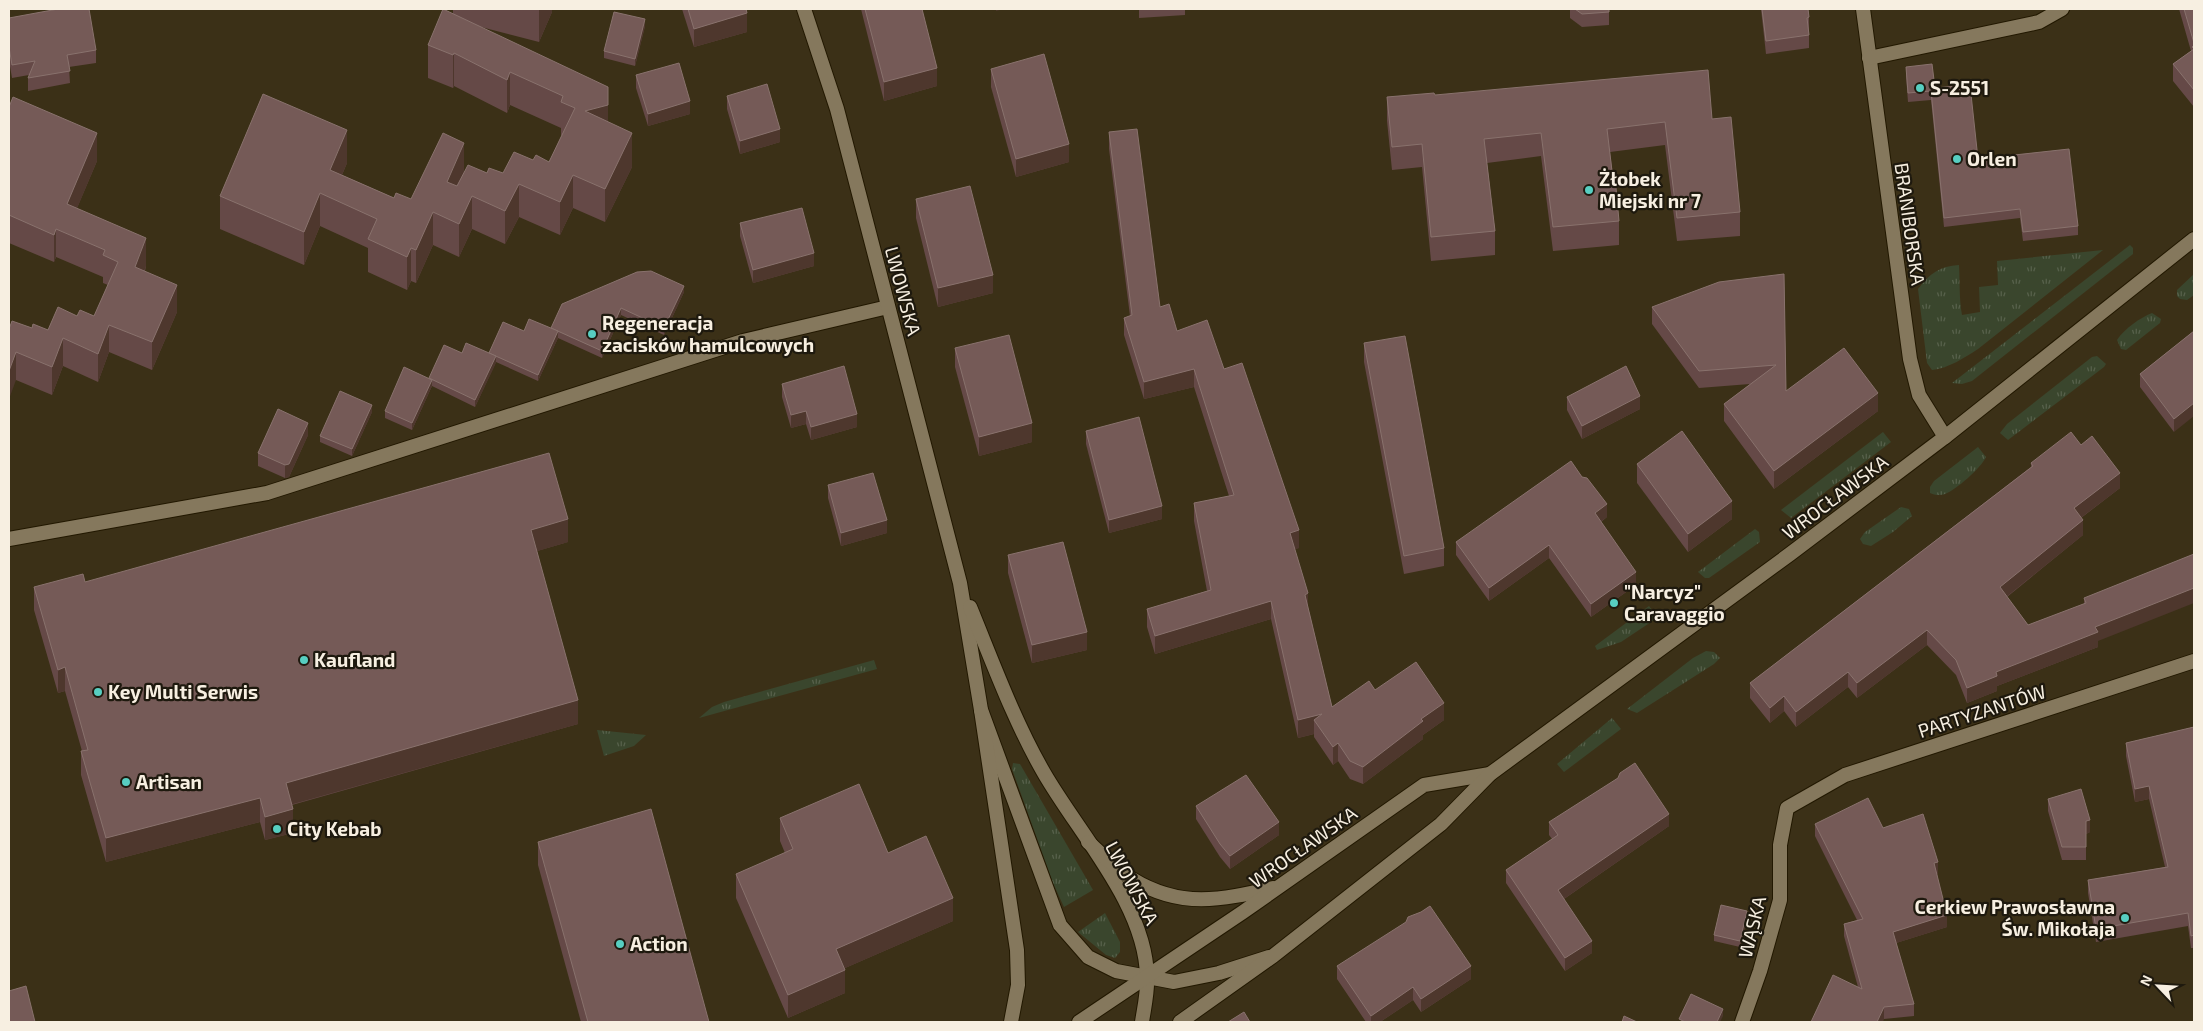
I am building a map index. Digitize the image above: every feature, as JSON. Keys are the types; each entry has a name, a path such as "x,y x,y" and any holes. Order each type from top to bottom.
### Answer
{"street":[{"name":"LWOWSKA","path":"804,9 837,109 960,584 982,710 1060,924 1088,957 1116,971 1147,977 1138,926 1118,888 1044,773 1008,700 960,584"},
{"name":"BRANIBORSKA","path":"1863,9 1910,359 1919,395 1945,437"},
{"path":"1869,58 2039,22 2062,9"},
{"name":"WROCŁAWSKA","path":"1180,1022 1273,956 1441,824 1490,774 1790,554 1945,437 2194,239"},
{"path":"9,539 267,494 744,341 888,307"},
{"name":"PARTYZANTÓW","path":"1787,808 1845,775 2194,661"},
{"path":"982,710 1017,950 1018,985 1011,1022"},
{"name":"WROCŁAWSKA","path":"1079,1022 1279,887 1424,785 1490,774"},
{"name":"WĄSKA","path":"1742,1022 1760,971 1780,900 1780,844 1787,808"},
{"path":"1088,842 1131,878 1164,894 1186,900 1233,897 1279,887"},
{"name":"WROCŁAWSKA","path":"1147,977 1174,982 1219,973 1273,956"},
{"path":"1142,1022 1147,977"}],"green space":[{"path":"2130,245 2133,248 2133,254 1972,381 1962,384 1952,383"},
{"path":"2103,250 1978,349 1956,362 1938,369 1932,370 1927,363 1918,289 1926,279 1936,272 1946,267 1959,265 1962,315 1980,312 1979,287 1998,285 1997,261"},
{"path":"2194,274 2194,295 2187,300 2180,299 2177,296 2177,290"},
{"path":"2152,313 2161,319 2160,323 2126,350 2121,349 2117,340 2124,331"},
{"path":"2097,356 2106,364 2104,367 2008,440 2000,433 2007,424 2092,357"},
{"path":"1883,432 1891,442 1791,518 1781,510"},
{"path":"1978,447 1986,457 1974,472 1945,494 1937,495 1930,493 1930,487 1934,481"},
{"path":"1901,507 1909,509 1912,516 1893,532 1871,546 1863,544 1860,539 1865,532"},
{"path":"1755,529 1759,532 1760,542 1709,578 1705,578 1698,572"},
{"path":"1649,606 1656,615 1654,620 1621,642 1597,650 1595,646"},
{"path":"1706,651 1714,652 1720,658 1714,664 1637,713 1627,709 1693,658"},
{"path":"874,660 877,669 699,718 712,707 724,702"},
{"path":"1612,718 1621,729 1564,772 1557,764"},
{"path":"597,730 646,735 634,746 604,756"},
{"path":"1013,763 1020,764 1093,890 1064,907 1053,883 1012,769"},
{"path":"1105,913 1120,942 1120,952 1115,958 1106,955 1078,932"}],"building":[{"path":"58,9 89,9 96,50 67,55 70,71 28,78 35,61 12,65 9,47 9,18"},
{"path":"443,9 608,87 608,105 585,111 632,133 605,189 573,175 560,202 519,184 505,211 472,196 459,224 433,212 416,250 411,248 407,257 368,239 377,219 320,193 304,232 220,196 263,94 347,130 330,170 394,198 396,193 411,199 443,133 464,143 447,182 457,186 468,165 487,173 489,168 503,173 514,152 533,160 536,155 549,162 575,108 561,102 563,96 510,72 507,80 454,53 453,55 428,45"},
{"path":"688,9 746,9 747,13 694,29"},
{"path":"865,9 922,9 937,68 884,82"},
{"path":"1575,9 1609,9 1609,12 1582,14"},
{"path":"1762,9 1808,9 1809,35 1766,41"},
{"path":"2184,9 2194,9 2194,43"},
{"path":"614,12 645,19 635,59 604,51"},
{"path":"2194,49 2194,90 2173,64"},
{"path":"1044,54 1069,144 1016,159 991,69"},
{"path":"679,63 690,101 648,114 636,75"},
{"path":"1932,64 1935,88 1970,85 1978,159 2069,149 2078,226 2023,232 2020,209 1944,218 1931,91 1908,93 1906,67"},
{"path":"1708,70 1712,119 1731,117 1740,212 1677,218 1665,122 1607,129 1619,221 1553,227 1541,133 1484,139 1495,231 1431,237 1422,144 1392,147 1387,97 1434,93 1435,95"},
{"path":"767,84 780,129 740,141 727,96"},
{"path":"13,97 97,133 67,204 146,238 135,267 177,285 152,342 109,325 98,354 63,338 52,367 16,352 9,371 9,329 12,321 32,328 33,324 48,330 58,307 77,316 80,310 94,316 118,262 103,255 105,250 56,229 54,235 9,215 9,107"},
{"path":"1137,129 1160,307 1169,304 1177,331 1207,320 1224,369 1242,363 1299,530 1290,533 1308,593 1305,595 1332,707 1369,681 1375,690 1416,662 1444,703 1421,719 1423,721 1363,767 1350,761 1338,743 1333,747 1314,720 1322,714 1298,720 1271,601 1155,636 1147,609 1211,590 1194,503 1234,495 1194,369 1144,382 1124,318 1132,315 1109,132"},
{"path":"970,186 993,275 938,288 916,199"},
{"path":"802,208 814,253 753,270 740,223"},
{"path":"651,271 684,286 664,328 621,308 602,351 551,328 562,304 637,272"},
{"path":"1784,274 1786,391 1844,348 1878,393 1774,471 1724,404 1776,365 1699,371 1652,307 1719,282"},
{"path":"529,319 558,331 538,375 489,353 503,322 524,331"},
{"path":"2194,331 2194,403 2174,419 2140,374"},
{"path":"1009,335 1032,423 979,437 955,348"},
{"path":"1405,336 1444,548 1404,556 1364,343"},
{"path":"466,343 496,356 475,400 429,378 444,345 462,353"},
{"path":"844,366 857,414 811,427 806,411 791,415 782,384"},
{"path":"1626,366 1640,396 1582,426 1567,397"},
{"path":"404,367 432,380 412,423 385,411"},
{"path":"340,391 372,405 352,449 320,436"},
{"path":"278,409 308,423 289,464 285,465 258,453"},
{"path":"1139,417 1162,506 1109,520 1086,431"},
{"path":"1682,431 1732,501 1688,534 1637,464"},
{"path":"2071,432 2081,445 2092,436 2120,473 2074,508 2083,520 2000,587 2028,625 2086,603 2084,598 2194,554 2194,588 2095,627 2098,632 1996,672 1997,676 1967,688 1956,660 1927,630 1857,683 1848,672 1796,712 1784,696 1770,708 1750,683 2033,466 2031,463"},
{"name":"Kaufland","path":"549,453 568,519 531,530 578,700 286,783 293,809 265,817 260,798 106,838 81,751 88,750 65,667 58,670 34,587 83,574 85,582"},
{"path":"1571,461 1582,477 1587,478 1607,504 1595,513 1636,572 1591,604 1549,545 1489,588 1456,542"},
{"path":"873,473 887,520 841,533 828,485"},
{"path":"1063,542 1087,632 1032,645 1008,555"},
{"path":"2194,727 2194,935 2191,936 2188,913 2096,929 2088,880 2168,867 2149,786 2135,789 2126,743"},
{"path":"1635,763 1669,814 1558,890 1592,941 1565,958 1506,870 1558,835 1549,822 1618,778 1620,773"},
{"path":"1246,775 1279,822 1230,856 1220,844 1196,806"},
{"path":"859,784 888,853 926,836 953,898 836,949 845,970 788,995 736,874 793,849 780,818"},
{"path":"2081,789 2090,820 2086,821 2086,847 2062,847 2048,799"},
{"path":"1868,798 1883,828 1923,814 1938,862 1934,863 1947,915 1893,932 1914,1004 1884,1007 1877,1022 1811,1022 1833,975 1862,989 1844,924 1863,919 1815,824"},
{"name":"Action","path":"651,809 709,1022 588,1022 538,842"},
{"path":"1721,905 1747,911 1740,941 1714,935"},
{"path":"1430,906 1471,966 1421,999 1413,987 1371,1016 1337,966 1406,922 1408,917"},
{"path":"26,986 35,1022 9,1022 9,991"},
{"path":"1691,994 1723,1009 1717,1022 1685,1022 1679,1019"},
{"path":"1244,1012 1250,1022 1228,1022"},
{"path":"1624,1016 1637,1022 1622,1022"}],"place":[{"name":"S-2551","path":"1920,88"},
{"name":"Orlen","path":"1957,159"},
{"name":"Żłobek Miejski nr 7","path":"1589,190"},
{"name":"Regeneracja zacisków hamulcowych","path":"592,334"},
{"name":"\"Narcyz\" Caravaggio","path":"1614,603"},
{"name":"Kaufland","path":"304,660"},
{"name":"Key Multi Serwis","path":"98,692"},
{"name":"Artisan","path":"126,782"},
{"name":"City Kebab","path":"277,829"},
{"name":"Cerkiew Prawosławna Św. Mikołaja","path":"2125,918"},
{"name":"Action","path":"620,944"}]}
